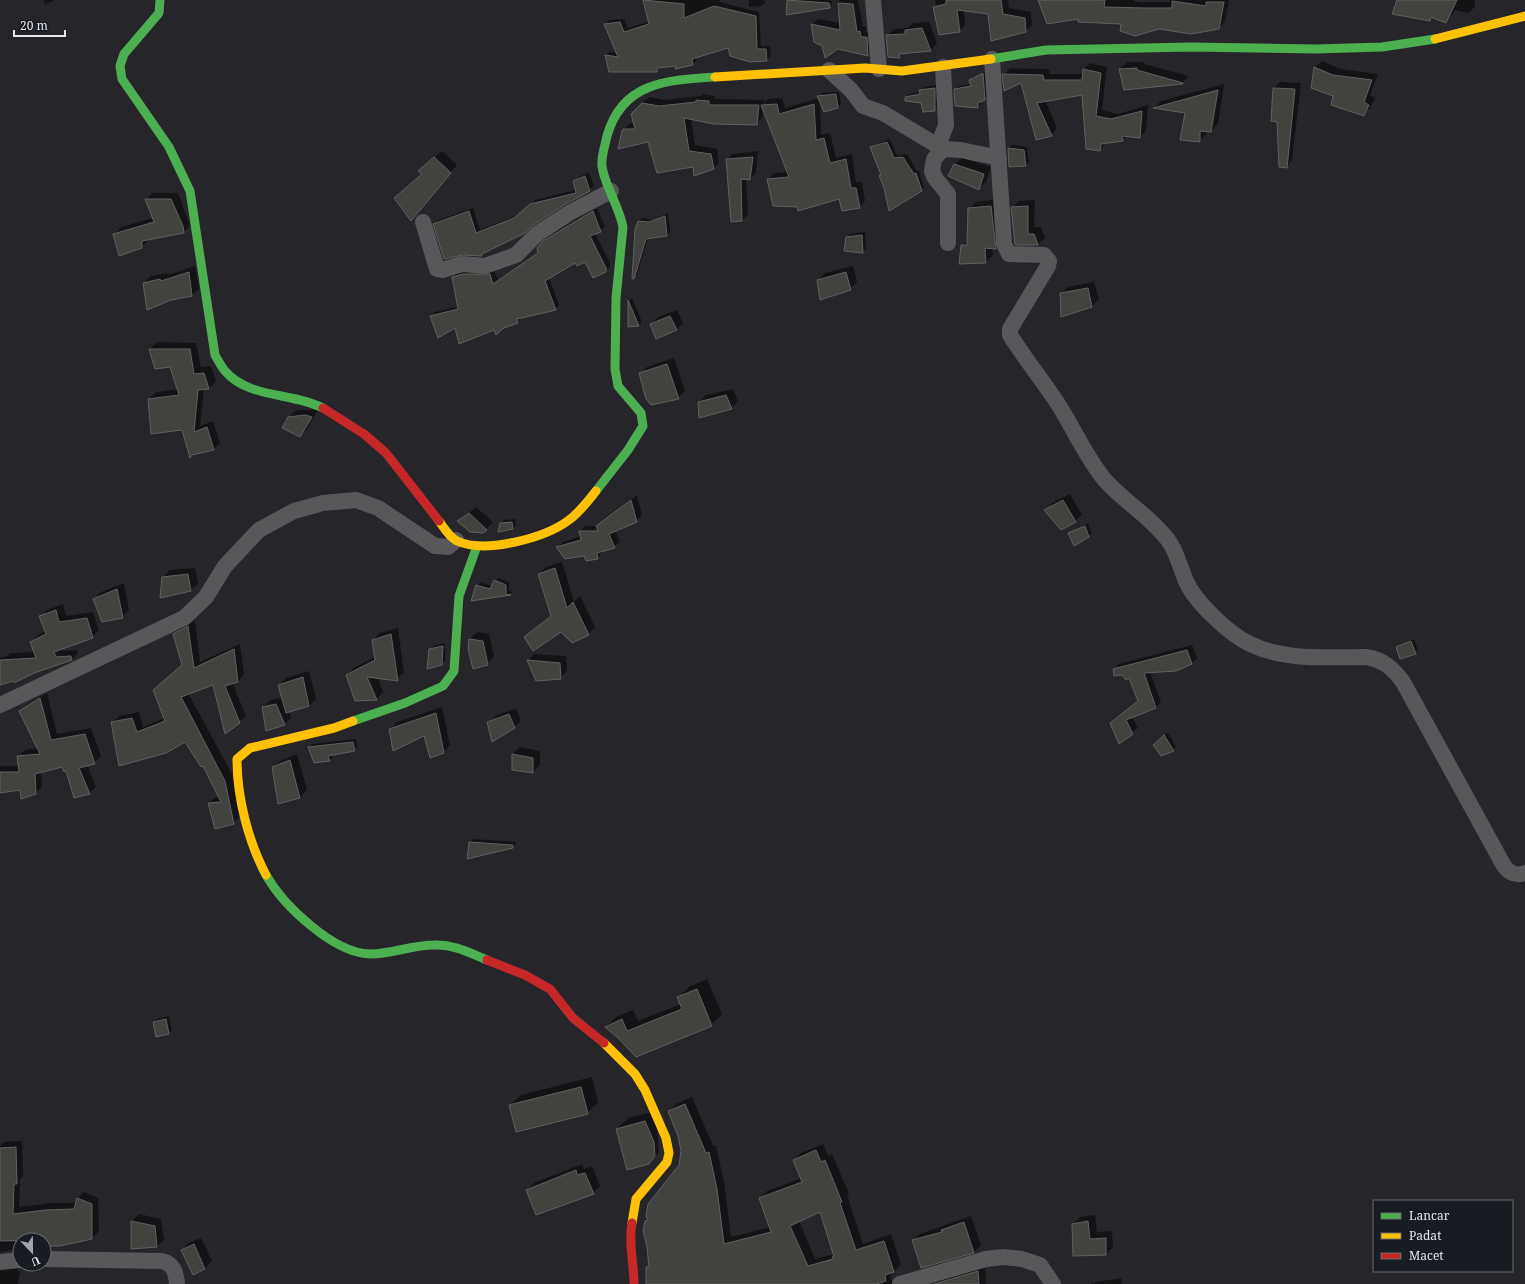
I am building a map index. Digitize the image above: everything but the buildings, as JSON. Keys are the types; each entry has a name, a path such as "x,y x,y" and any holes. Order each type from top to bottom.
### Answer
{"street":[{"path":"160,0 159,13 124,54 121,62 120,74 175,158 185,177 192,206 215,355 220,366 234,380 245,386 266,394 312,405 330,412 357,430 391,458 444,528 456,540 476,546 504,544 537,534 569,520 588,500 627,453 643,426 641,413 618,386 615,369 616,298 624,234 621,216 602,167 602,154 610,126 622,104 636,92 693,78 829,70 879,69 902,71 943,67 1046,50 1191,47 1316,49 1382,46 1435,39 1525,16"},
{"path":"873,0 879,69"},
{"path":"992,59 1004,244 1006,250 1012,254 1044,255 1049,261 1048,266 1010,329 1010,335 1059,405 1097,469 1124,499 1157,527 1168,540 1186,580 1198,601 1239,638 1258,648 1293,656 1366,657 1377,659 1387,664 1395,671 1403,682 1504,866 1508,872 1514,874 1525,873"},
{"path":"943,67 946,125 941,148 934,159 932,171 935,178 948,194 948,243"},
{"path":"829,70 851,90 863,106 883,113 941,148 961,150 999,158"},
{"path":"423,222 437,269 442,270 462,264 485,266 516,255 537,234 570,213 611,192"},
{"path":"0,705 184,618 206,597 218,580 225,566 259,530 294,511 322,503 356,500 378,508 435,546 448,547 456,540"},
{"path":"476,546 459,596 454,671 443,686 437,691 405,704 334,728 250,748 237,759 238,780 253,844 270,884 292,908 334,942 347,950 362,954 379,953 430,945 446,946 457,948 525,975 550,990 573,1018 601,1040 635,1074 654,1107 666,1138 669,1152 667,1162 636,1199 629,1238 634,1262 634,1284"},
{"path":"900,1284 986,1259 1003,1257 1022,1259 1040,1265 1053,1284"},
{"path":"52,1259 162,1261 172,1266 176,1273 177,1284"},
{"path":"0,1262 12,1261"}],"traffic: fast":[{"path":"160,0 159,13 124,54 120,66 122,79 169,147 190,191 215,355 225,371 235,380 246,386 258,391 298,399 323,408"},
{"path":"991,59 1046,50 1191,47 1316,49 1382,47 1435,39"},
{"path":"596,491 628,450 643,426 641,413 618,386 615,369 616,298 623,227 603,173 602,162 607,136 614,118 623,104 635,94 649,87 664,83 715,77"},
{"path":"353,721 405,703 443,686 454,671 459,596 477,546"},
{"path":"266,875 284,900 310,925 325,936 356,952 378,954 418,946 441,945 461,950 487,960"}],"traffic: slow":[{"path":"1435,39 1525,16"},
{"path":"715,77 865,68 902,71 991,59"},
{"path":"439,521 454,539 469,545 499,545 515,542 531,538 558,527 573,517 596,491"},
{"path":"266,875 254,848 241,803 237,759 250,748 334,728 353,721"},
{"path":"604,1043 635,1074 645,1090 666,1138 669,1153 667,1162 636,1199 632,1223"}],"traffic: jam":[{"path":"323,408 364,434 386,453 439,521"},
{"path":"487,960 525,975 550,989 573,1018 604,1043"},
{"path":"632,1223 631,1246 634,1284"}]}
